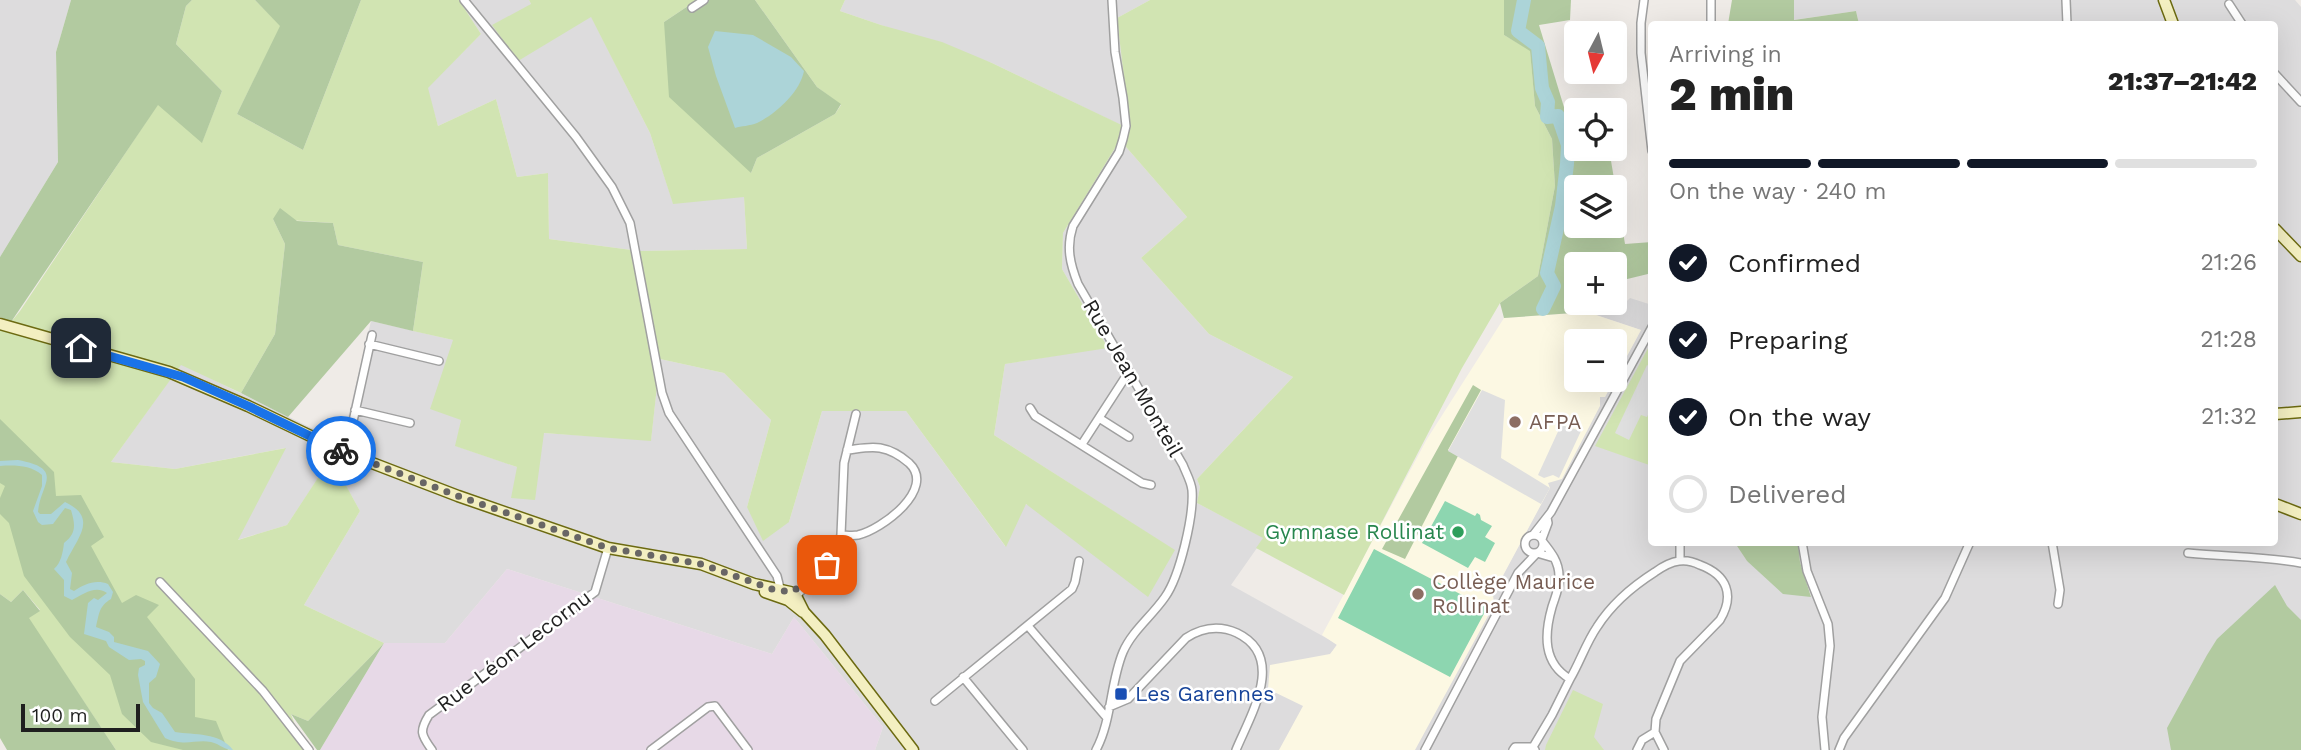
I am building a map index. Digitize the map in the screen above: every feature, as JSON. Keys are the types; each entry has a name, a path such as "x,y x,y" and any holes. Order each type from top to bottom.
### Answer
{"street":[{"path":"464,0 576,137 612,187 629,223 662,393 669,414 787,595 825,635 913,750"},
{"path":"692,8 704,0"},
{"name":"Rue Jean Monteil","path":"1096,750 1124,649 1175,582 1182,560 1192,498 1192,487 1182,465 1078,284 1071,267 1069,240 1073,226 1119,152 1126,126 1124,97 1115,52 1112,0"},
{"path":"1644,0 1641,42 1648,111"},
{"path":"1711,0 1711,21"},
{"path":"2066,0 2067,21"},
{"path":"2164,0 2172,21"},
{"path":"2229,4 2240,21"},
{"path":"2278,77 2301,102"},
{"path":"2278,232 2301,257"},
{"path":"0,324 169,372 346,453 458,496 608,548 701,564 754,584 761,590 787,595 808,583 834,555 841,535 844,463 856,414"},
{"path":"1425,750 1518,573 1526,539 1533,535 1547,518 1648,334"},
{"path":"346,453 372,335"},
{"path":"369,344 439,362"},
{"path":"1082,444 1128,373"},
{"path":"1030,408 1035,416 1142,483 1151,485"},
{"path":"355,410 410,423"},
{"path":"2278,414 2301,412"},
{"path":"1099,418 1129,437"},
{"path":"841,535 857,535 877,527 902,508 916,490 917,479 912,466 891,451 877,447 847,450"},
{"path":"2278,505 2301,514"},
{"path":"1518,573 1543,547 1547,518"},
{"path":"1533,535 1538,535 1552,551 1559,577 1548,620 1547,645 1555,668 1570,679"},
{"path":"1525,546 1529,552 1554,558"},
{"path":"1680,546 1680,561"},
{"path":"1803,546 1807,571 1828,624 1830,646 1822,717 1825,750"},
{"path":"1839,750 1844,738 1945,598 1968,546"},
{"path":"2053,546 2060,590 2059,604"},
{"name":"Rue Léon Lecornu","path":"432,750 423,737 423,724 429,715 595,592 608,548"},
{"path":"2188,553 2229,557 2268,556 2301,562"},
{"path":"935,701 1072,589 1076,583 1079,561"},
{"path":"1513,750 1515,747 1534,749 1595,628 1604,617 1657,570 1680,561 1693,562 1716,573 1725,585 1727,605 1720,620 1680,661 1656,719 1655,732 1664,750"},
{"path":"160,582 263,691 309,750"},
{"path":"1028,626 1107,718"},
{"path":"1109,707 1128,699 1186,638 1208,628 1229,630 1242,636 1253,646 1264,671 1262,685 1236,750"},
{"path":"963,677 1023,750"},
{"path":"651,750 708,707 716,706 748,750"},
{"path":"1637,750 1642,740 1655,732"}],"shaded area":[{"path":"0,0 71,0 56,52 58,162 0,257"},
{"path":"459,0 529,0 531,4 591,16 650,133 673,203 744,196 747,249 639,251 549,239 548,173 517,177 496,99 438,126 427,88 481,34"},
{"path":"845,0 1150,0 1117,18 1131,130 992,63 840,11"},
{"path":"1794,0 2295,0 2301,7 2301,750 875,750 883,727 794,617 772,654 507,569 445,643 384,643 304,605 360,511 331,459 287,525 237,540 285,448 175,469 111,462 181,364 342,443 371,321 453,340 461,420 456,446 517,467 543,433 651,440 660,359 724,373 771,420 747,507 789,522 822,411 906,411 1005,546 1025,504 1174,550 994,435 1005,364 1107,347 1062,269 1063,233 1120,140 1187,217 1141,258 1209,334 1293,377 1197,479 1200,487 1197,503 1264,538 1231,585 1337,644 1331,654 1432,717 1493,605 1493,594 1549,489 1548,483 1600,397 1605,397 1608,392 1627,392 1627,356 1641,330 1596,315 1627,315 1627,301 1630,298 1648,304 1648,546 1737,546 1747,561 1811,597 1800,562 1798,546 2278,546 2278,21 1858,21 1856,11 1793,20"},
{"name":"Collège Maurice Rollinat","path":"1564,314 1596,315 1641,330 1627,356 1627,329 1564,329 1564,392 1608,392 1605,397 1600,397 1600,406 1562,479 1548,483 1550,488 1493,594 1494,605 1415,750 1279,750 1303,706 1268,689 1270,665 1330,654 1337,645 1322,635 1427,439 1504,318"},
{"path":"1647,365 1647,417 1641,415 1629,440 1615,433"},
{"path":"1482,390 1505,400 1501,458 1550,488 1541,504 1448,451"},
{"path":"1561,425 1581,431 1559,478 1553,475 1544,478 1538,475"},
{"path":"507,569 772,654 794,617 883,727 875,750 320,750 384,643 445,643"}],"green space":[{"path":"71,0 192,0 186,6 176,44 222,91 202,143 158,105 11,322 0,317 0,257 58,162 56,52"},
{"path":"192,0 255,0 281,26 237,114 303,150 361,0 459,0 481,34 428,88 438,126 496,99 517,177 548,173 549,239 639,251 747,249 744,197 673,204 650,133 591,17 518,61 492,25 531,4 529,0 697,0 664,22 751,173 757,158 835,114 841,105 817,87 755,0 845,0 840,11 942,42 1130,129 1117,18 1150,0 1504,0 1504,35 1530,50 1535,106 1552,139 1555,186 1538,276 1500,303 1462,368 1344,595 1256,548 1263,538 1197,503 1200,487 1197,479 1293,377 1209,334 1141,258 1187,217 1120,140 1063,233 1062,269 1108,348 1005,364 994,435 1175,550 1148,597 1026,504 1006,547 906,411 822,411 789,522 763,541 747,507 771,420 724,373 660,359 651,441 544,433 535,500 511,498 517,467 455,446 461,420 430,409 453,340 413,331 423,262 338,245 333,223 273,219 285,244 275,334 241,393 181,365 111,462 175,469 286,448 238,540 287,525 331,458 360,511 304,605 384,643 308,721 291,714 304,750 116,750 28,618 40,610 23,590 11,602 0,594 0,322 11,322 20,311 158,104 202,142 222,91 176,44 186,6"},
{"path":"255,0 361,0 303,150 237,114 280,26"},
{"path":"697,0 755,0 817,87 841,104 835,114 757,158 751,173 669,97 664,22"},
{"path":"1504,0 1571,0 1570,20 1539,25 1564,107 1564,161 1611,161 1613,175 1564,175 1564,238 1624,238 1625,244 1648,242 1648,274 1627,279 1627,252 1564,252 1564,314 1504,318 1500,303 1538,276 1555,186 1552,139 1535,106 1530,51 1504,35"},
{"path":"1732,0 1794,0 1794,20 1856,11 1858,21 1728,21"},
{"path":"280,208 297,221 333,223 338,245 423,262 413,331 371,321 288,417 241,393 275,334 285,244 273,219"},
{"path":"1648,348 1648,465 1595,446 1624,392 1627,392 1627,387"},
{"path":"1473,385 1481,390 1448,450 1458,456 1405,559 1382,549"},
{"path":"0,419 54,472 56,496 81,495 104,537 91,546 122,603 136,595 159,605 147,617 195,679 195,717 216,721 228,750 183,750 151,742 122,714 110,675 70,637 24,576 9,523 0,514 0,498 5,486 0,483"},
{"name":"Gymnase Rollinat","path":"1445,501 1475,516 1477,513 1481,520 1492,526 1485,537 1495,543 1485,562 1475,557 1468,568 1422,543"},
{"path":"1737,546 1798,546 1800,562 1811,597 1783,594 1747,561"},
{"path":"1374,549 1487,608 1450,677 1338,618"},
{"path":"2275,585 2287,606 2301,620 2301,750 2171,750 2167,728 2217,639"},
{"path":"23,590 40,611 29,618 116,750 7,750 0,738 0,594 11,602"},
{"path":"384,643 320,750 317,750 291,714 308,721"},
{"path":"1573,690 1603,704 1594,737 1604,750 1545,750"}],"water":[{"path":"715,31 753,35 791,57 804,71 798,87 786,101 757,123 735,128 708,47"},
{"path":"18,460 42,468 46,473 47,479 38,512 40,514 51,514 65,502 81,515 82,529 66,562 72,573 70,589 74,591 95,582 108,584 113,592 111,599 100,611 96,627 109,632 114,637 114,642 148,651 160,664 156,677 149,683 149,703 162,713 175,732 214,737 228,744 233,750 211,742 178,742 165,738 143,702 138,675 139,668 145,665 145,661 129,660 109,647 106,641 84,634 88,603 107,593 94,590 72,600 64,596 64,580 54,569 60,561 64,543 73,532 71,510 65,508 53,524 42,525 38,522 33,511 42,486 42,475 27,467 0,466 0,461"}],"waterway":[{"path":"1524,0 1518,31 1538,46 1542,88 1548,102 1547,117 1558,116 1568,145 1562,206 1547,273 1554,286 1543,309"}],"way so far":[{"path":"341,451 458,496 608,548 701,564 772,589 790,592 808,583 827,565"}],"place":[{"name":"AFPA","path":"1515,422"},
{"name":"Gymnase Rollinat","path":"1458,532"},
{"name":"Collège Maurice Rollinat","path":"1418,594"},
{"name":"Les Garennes","path":"1121,694"}],"route":[{"path":"81,348 183,377 341,451"}]}
